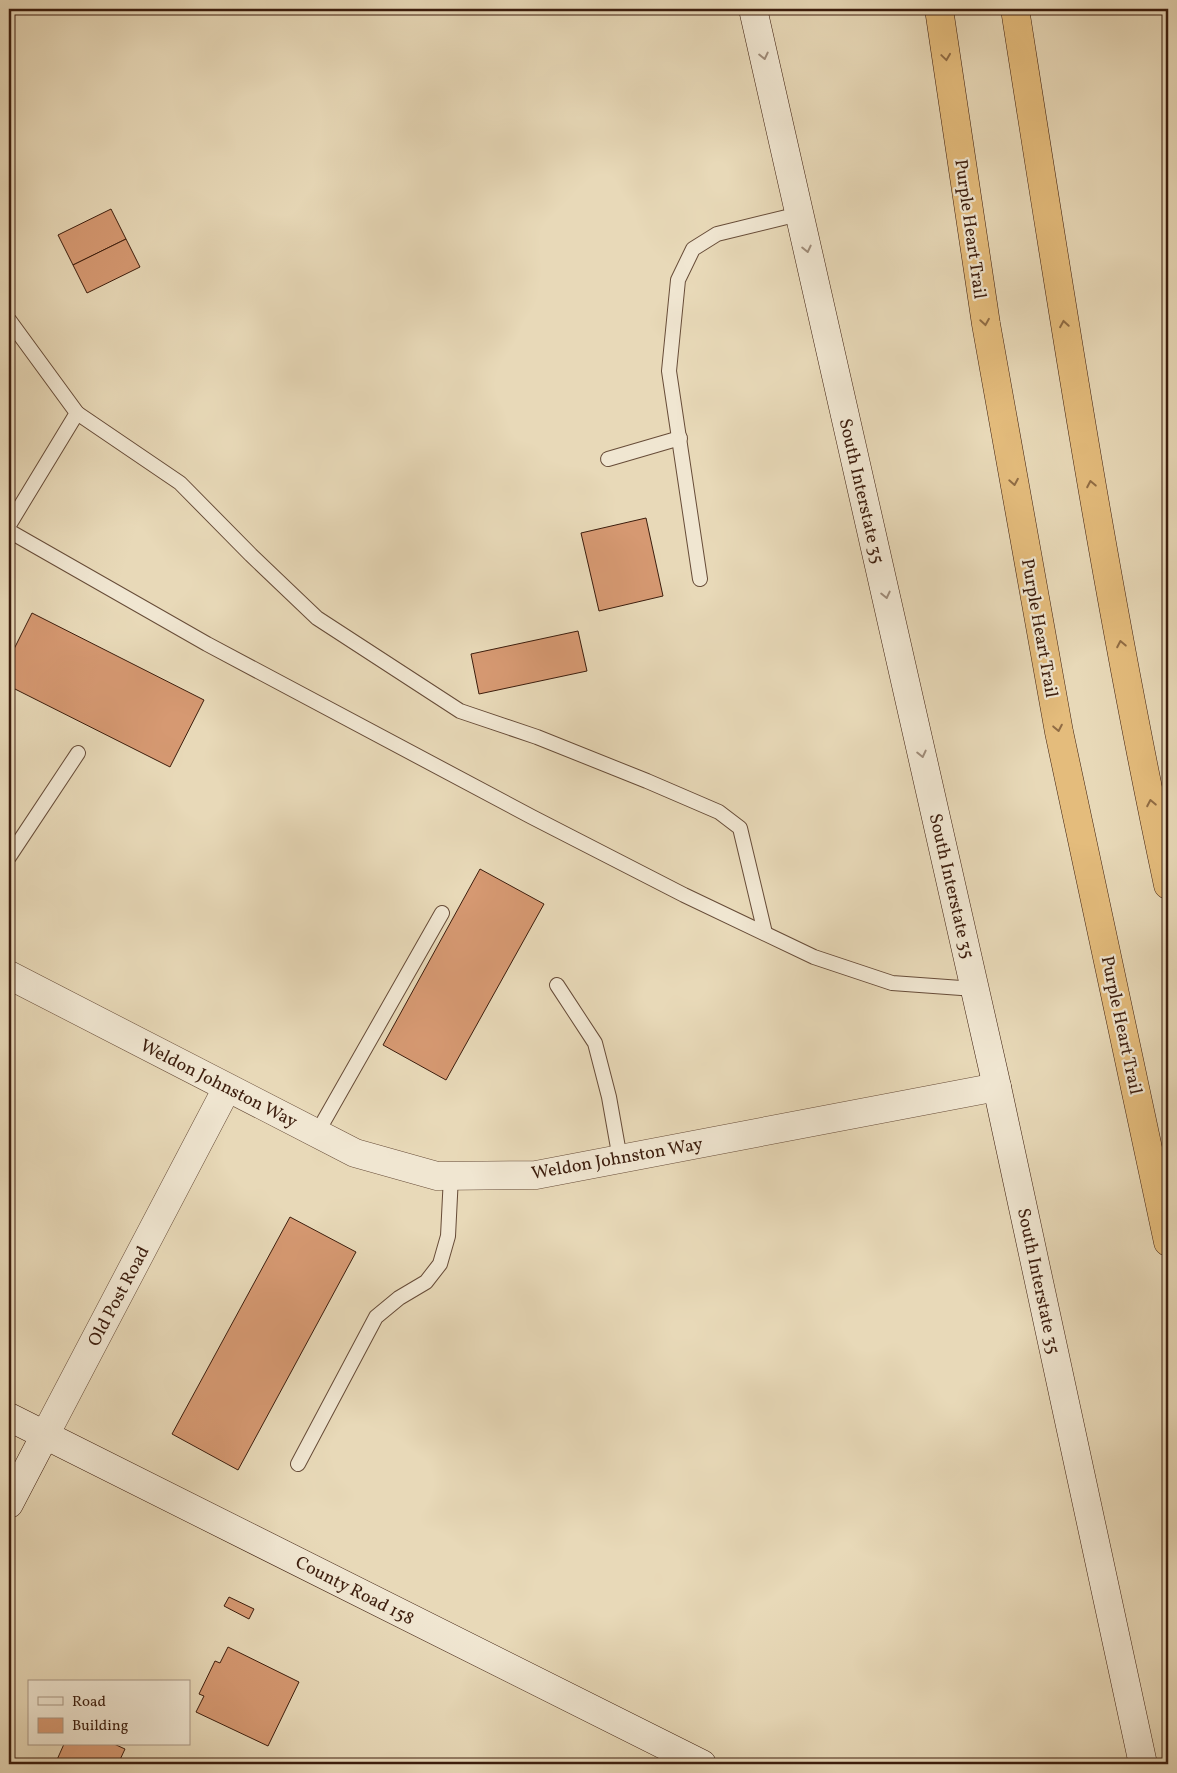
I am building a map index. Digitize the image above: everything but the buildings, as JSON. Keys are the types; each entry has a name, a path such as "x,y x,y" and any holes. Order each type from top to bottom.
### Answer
{"highway":[{"name":"Purple Heart Trail","path":"939,9 986,324 1059,732 1168,1242"},
{"path":"1015,9 1085,454 1168,885"}],"street":[{"name":"South Interstate 35","path":"753,9 997,1086 1143,1764"},
{"name":"Weldon Johnston Way","path":"9,975 355,1153 437,1176 536,1175 997,1086"},
{"name":"Old Post Road","path":"9,1504 227,1088"},
{"name":"County Road 158","path":"9,1417 702,1764"}],"lane":[{"path":"700,579 669,371 678,280 693,249 716,234 799,214"},
{"path":"9,320 77,413 180,482 251,555 317,618 460,710 537,737 647,781 719,812 740,828 765,933"},
{"path":"9,525 77,413"},
{"path":"608,459 680,438"},
{"path":"9,531 216,649 532,817 684,895 814,957 892,983 975,989"},
{"path":"9,857 78,753"},
{"path":"316,1134 442,913"},
{"path":"558,985 594,1044 609,1097 620,1159"},
{"path":"298,1464 376,1317 399,1298 426,1282 440,1264 448,1236 451,1176"}]}
